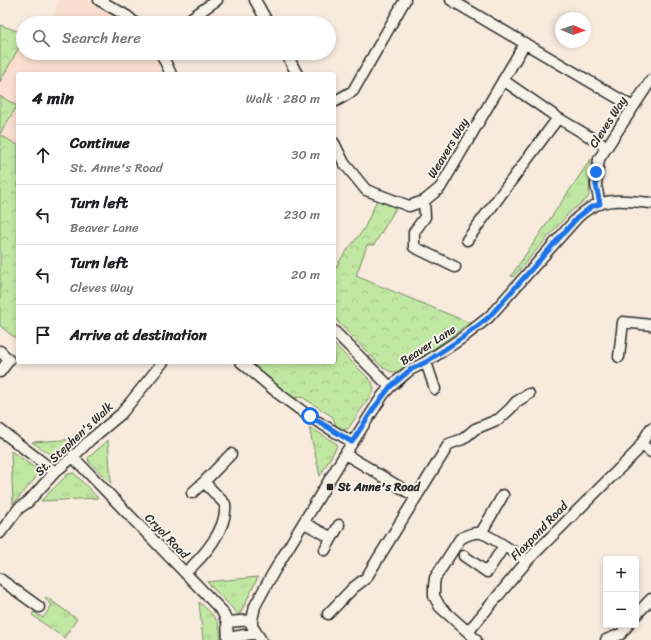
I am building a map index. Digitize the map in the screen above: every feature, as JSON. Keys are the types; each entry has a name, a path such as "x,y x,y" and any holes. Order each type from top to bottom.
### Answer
{"street":[{"path":"99,0 127,16"},
{"path":"194,16 217,0"},
{"path":"255,0 264,16"},
{"path":"336,101 353,91 405,0"},
{"path":"451,0 633,107"},
{"name":"Weavers Way","path":"336,147 344,163 366,190 409,206 424,201 440,188 525,43"},
{"path":"164,60 170,72"},
{"path":"290,60 297,72"},
{"path":"503,80 558,118 607,147"},
{"name":"Cleves Way","path":"600,204 596,185 596,172 599,159 651,80"},
{"path":"467,240 558,118"},
{"path":"424,201 425,217 414,232 414,247 455,267"},
{"name":"Beaver Lane","path":"252,620 255,606 273,573 352,442 374,408 390,387 410,370 426,362 462,338 489,317 577,218 591,207 617,201 651,203"},
{"path":"619,357 623,322 651,325"},
{"path":"336,333 390,387"},
{"path":"0,351 9,360 0,372"},
{"path":"426,362 435,389"},
{"name":"St. Stephen's Walk","path":"0,533 19,508 28,502 55,472 121,414 161,364"},
{"path":"242,364 285,399 352,442"},
{"path":"328,614 353,588 366,578 449,444 463,439 475,429 499,419 510,410 516,402 529,394"},
{"name":"Flaxpond Road","path":"468,632 527,561 637,451 651,428"},
{"path":"0,430 55,472"},
{"path":"641,444 651,452"},
{"path":"192,493 231,454"},
{"path":"345,454 416,497"},
{"name":"Cryol Road","path":"73,457 222,611 228,622"},
{"path":"186,573 204,555 220,529 225,517 225,504 204,482"},
{"path":"481,533 503,495"},
{"path":"304,523 332,538"},
{"path":"325,550 339,525"},
{"path":"476,640 440,607 434,596 435,578 460,539 465,536 481,533 527,561"},
{"path":"464,556 487,572 504,546"},
{"path":"0,579 38,607"},
{"path":"639,612 651,598"},
{"path":"252,620 252,626 259,637 228,639 228,622 252,620"},
{"path":"606,640 621,634 626,628"}],"shaded area":[{"path":"60,0 91,0 117,16 53,16"},
{"path":"0,25 16,31 16,60 157,60 161,72 16,72 16,338 0,326"}],"green space":[{"path":"0,25 16,31 16,53 0,82"},
{"path":"0,96 16,105 16,108 0,134"},
{"path":"0,135 16,144 16,338 0,326"},
{"path":"591,159 589,195 587,199 570,212 513,277 511,276"},
{"path":"377,200 396,208 374,245 367,245 356,276 470,323 409,365 394,372 382,367 336,320 336,267 364,229"},
{"path":"336,346 372,382 374,390 348,429 342,429 336,426 333,417 302,397 293,398 250,364 336,364"},
{"path":"309,427 337,444 320,476"},
{"path":"80,439 61,454 56,455 47,452 32,442"},
{"path":"108,440 111,483 89,462 88,458"},
{"path":"11,451 35,468 37,474 34,480 13,504"},
{"path":"74,473 98,498 41,501 68,474"},
{"path":"258,577 240,614 238,614 207,582"},
{"path":"46,597 77,619 64,638 32,615 34,612 43,618 52,605 45,599"},
{"path":"199,602 212,614 218,623 220,640 203,640"}],"place":[{"name":"St Anne's Road","path":"330,487"}],"route":[{"path":"310,416 352,442 374,408 390,387 410,370 426,362 480,325 489,317 577,218 591,207 600,204 596,185 596,172"}]}
